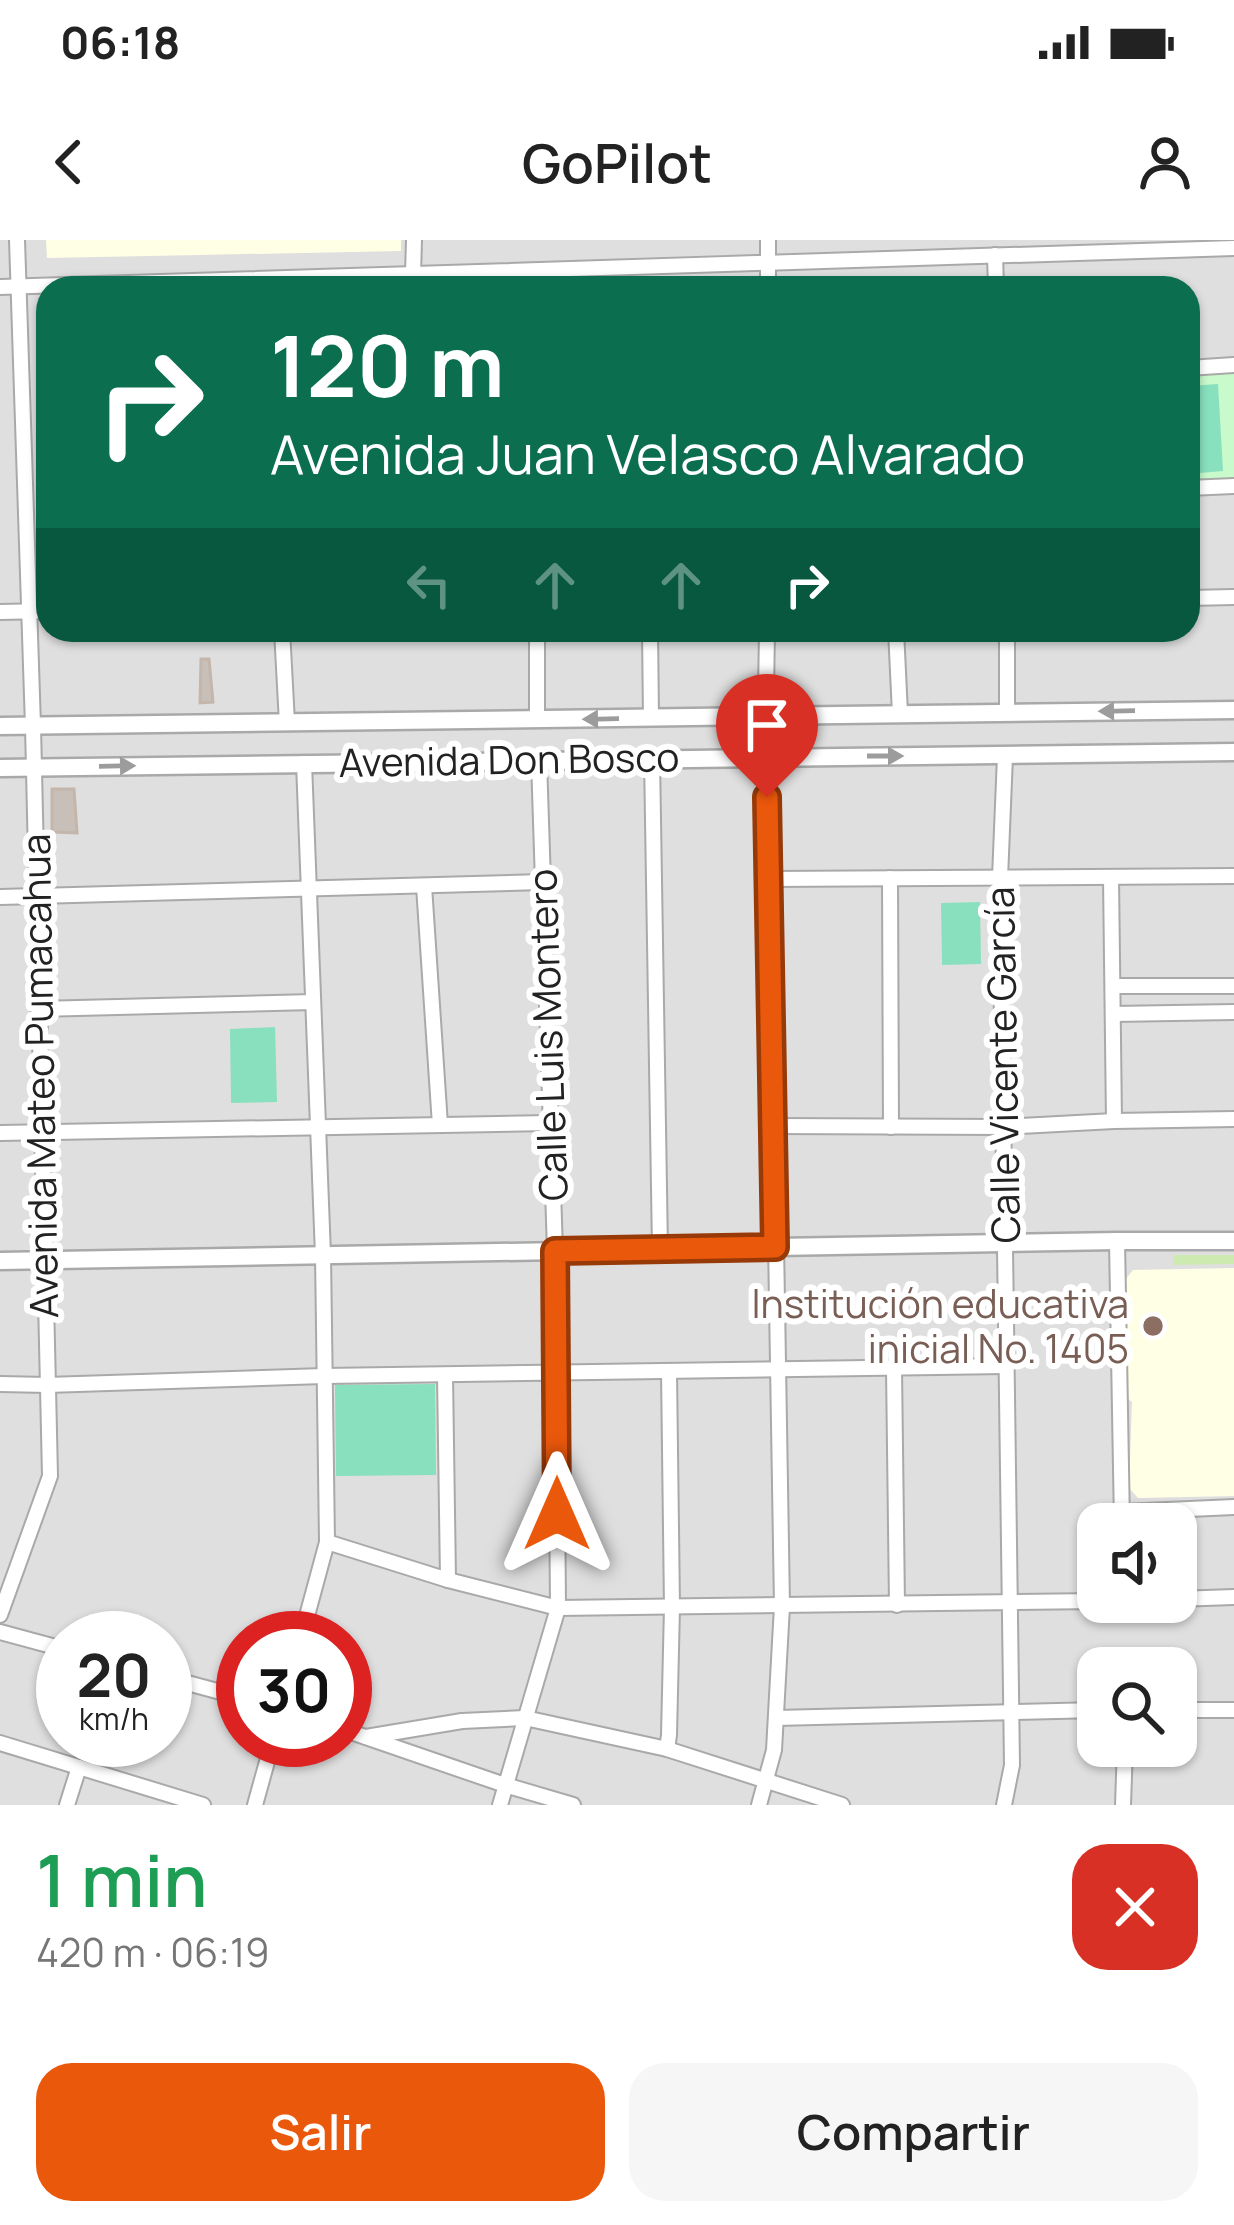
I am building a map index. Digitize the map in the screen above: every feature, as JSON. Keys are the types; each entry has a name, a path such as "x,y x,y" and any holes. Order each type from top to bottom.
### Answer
{"street":[{"name":"Avenida Mateo Pumacahua","path":"0,1616 50,1476 33,726 16,240"},
{"path":"413,274 414,240"},
{"path":"768,240 768,276"},
{"path":"945,240 946,257"},
{"path":"379,276 995,255 1091,246 1234,245"},
{"path":"995,255 996,276"},
{"path":"493,271 493,276"},
{"path":"0,287 36,286"},
{"path":"1200,367 1234,365"},
{"path":"1200,487 1234,486"},
{"path":"1200,598 1234,597"},
{"path":"0,612 36,611"},
{"path":"283,642 287,723"},
{"path":"537,642 537,719"},
{"path":"650,642 652,718"},
{"path":"759,1805 774,1750 782,1606 765,757 767,642"},
{"path":"897,642 900,714"},
{"path":"1007,642 1007,712"},
{"name":"Avenida Don Bosco","path":"0,726 1234,710"},
{"name":"Avenida Don Bosco","path":"0,767 1234,752"},
{"name":"Calle Vicente García","path":"1004,1805 1012,1765 1000,878 1005,756"},
{"path":"652,758 660,1249"},
{"name":"Calle Luis Montero","path":"500,1805 558,1608 555,1251 539,760"},
{"path":"304,763 327,1542 308,1611"},
{"path":"770,879 1234,876"},
{"path":"1111,877 1114,1121"},
{"path":"890,878 891,1126"},
{"path":"0,898 543,882"},
{"path":"424,886 440,1125"},
{"path":"1113,986 1234,986"},
{"path":"38,1009 313,1002"},
{"path":"1113,1014 1234,1012"},
{"path":"773,1126 1003,1127 1234,1119"},
{"path":"0,1132 551,1123"},
{"path":"1117,1241 1122,1503"},
{"path":"0,1261 1234,1241"},
{"path":"0,1384 1006,1366"},
{"path":"894,1368 896,1605"},
{"path":"667,1749 672,1607 669,1371"},
{"path":"445,1375 448,1580"},
{"path":"1197,1511 1234,1507"},
{"path":"327,1542 558,1608 1077,1602"},
{"path":"1197,1598 1234,1597"},
{"path":"0,1632 36,1642"},
{"path":"1197,1709 1234,1710"},
{"path":"776,1718 1077,1710"},
{"path":"372,1736 462,1721 525,1718 667,1749 842,1805"},
{"path":"372,1739 573,1805"},
{"path":"0,1743 36,1754"},
{"path":"67,1805 79,1767 203,1805"},
{"path":"255,1805 266,1767"},
{"path":"1123,1805 1124,1767"}],"shaded area":[{"path":"0,240 1234,240 1234,1805 0,1805"},
{"path":"46,240 401,240 401,251 47,258"},
{"path":"1234,1268 1234,1496 1138,1498 1129,1488 1132,1402 1125,1396 1124,1281 1133,1270"}],"green space":[{"path":"1234,373 1234,482 1200,483 1200,375"},
{"path":"1218,384 1223,471 1200,473 1200,385"},
{"path":"980,902 981,964 942,965 941,903"},
{"path":"275,1027 277,1102 231,1103 230,1029"},
{"path":"1173,1255 1234,1255 1234,1264 1173,1265"},
{"path":"435,1384 436,1475 336,1476 335,1385"}],"building":[{"path":"201,659 209,659 213,702 200,703"},
{"path":"52,789 74,789 77,833 52,832"}],"place":[{"name":"Institución educativa inicial No. 1405","path":"1153,1326"}],"route":[{"path":"557,1514 555,1251 775,1247 767,797"}]}
